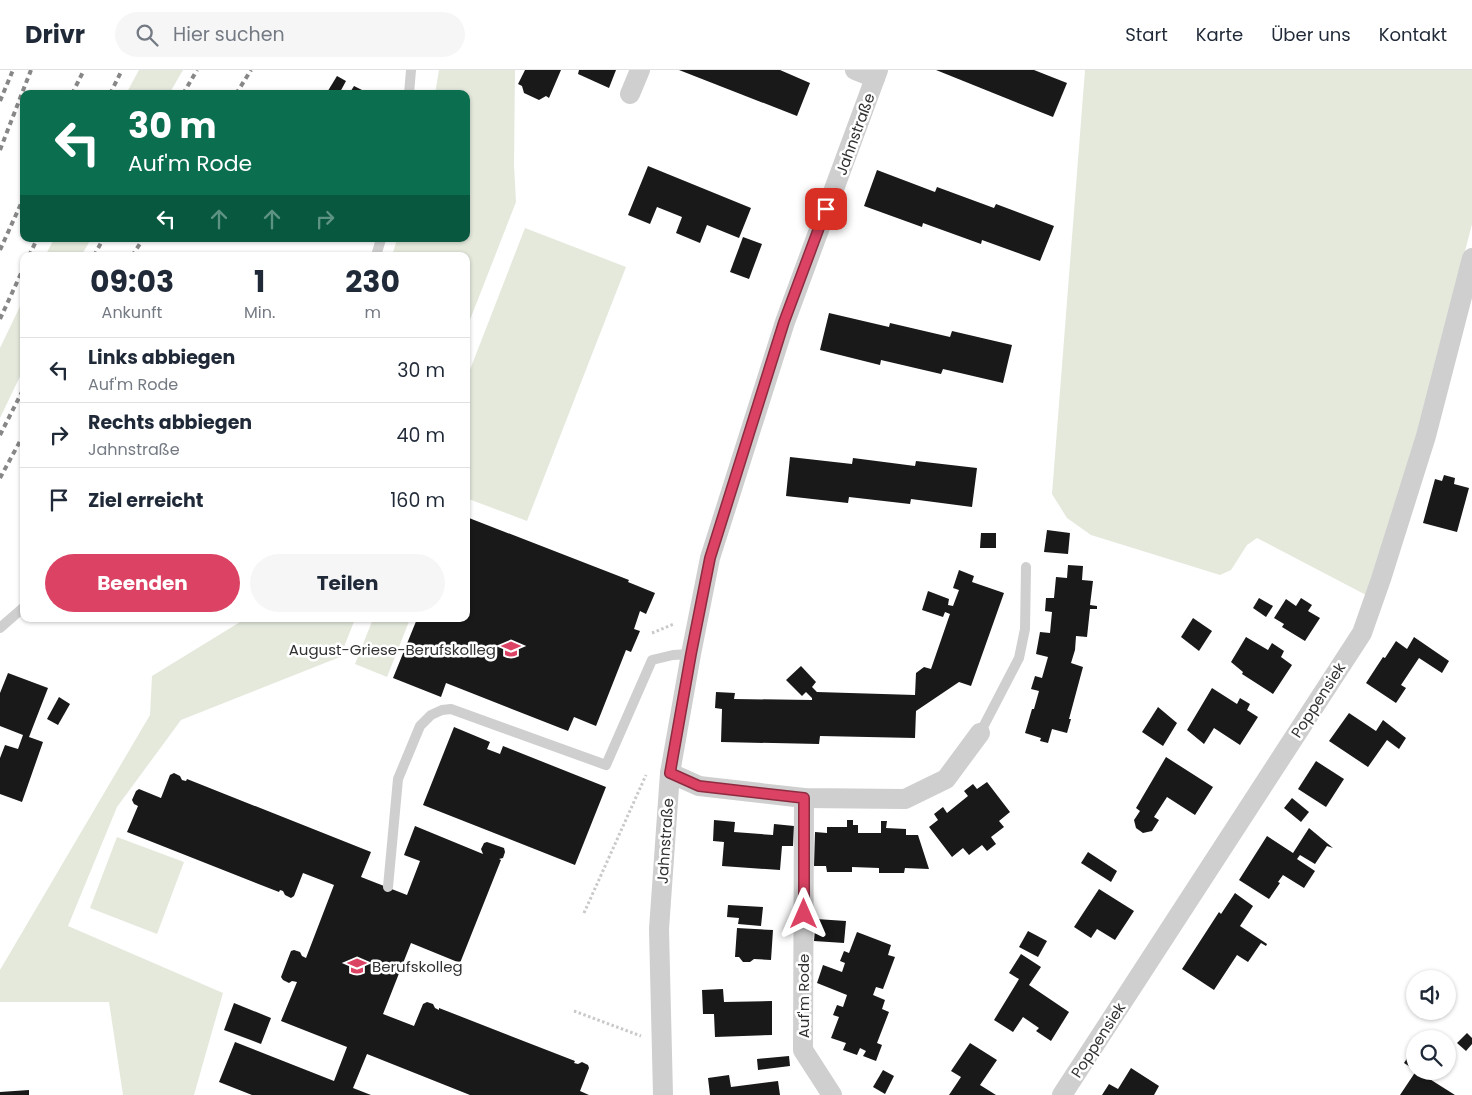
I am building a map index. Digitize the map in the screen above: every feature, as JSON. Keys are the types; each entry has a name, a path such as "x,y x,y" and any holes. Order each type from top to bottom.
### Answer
{"street":[{"path":"630,94 640,70"},
{"name":"Jahnstraße","path":"662,1095 659,929 670,773 691,654 710,558 784,322 877,74 855,70"},
{"name":"Poppensiek","path":"1062,1095 1362,633 1426,436 1472,258"},
{"path":"670,773 699,786 804,798 905,799 946,779 980,733"},
{"name":"Auf'm Rode","path":"804,798 803,1050 832,1095"}],"lane":[{"path":"409,90 411,70"},
{"path":"980,733 1019,658 1025,629 1026,567"},
{"path":"0,628 20,610"},
{"path":"388,886 398,779 420,726 431,715 442,710 452,709 606,765 652,660 673,655 691,654"}],"path":[{"path":"652,633 677,623"},
{"path":"584,914 646,774"},
{"path":"574,1010 643,1037"}],"shaded area":[{"path":"139,70 183,70 171,90 128,90"},
{"path":"439,70 515,70 514,165 516,202 470,320 470,252 393,252 396,242 470,242 470,90 436,90"},
{"path":"1085,70 1472,70 1472,224 1418,434 1366,595 1257,538 1247,545 1231,570 1220,575 1091,535 1067,518 1052,494"},
{"path":"525,228 626,267 527,521 470,500 470,370"},
{"path":"52,242 89,242 83,252 47,252"},
{"path":"20,306 20,376 0,418 0,348"},
{"path":"240,622 354,622 340,657 181,720 117,807 68,926 223,993 194,1095 123,1095 109,1002 0,1002 0,970 150,715 152,676"},
{"path":"372,622 409,622 387,677 355,664"},
{"path":"117,837 184,862 157,934 90,908"}],"building":[{"path":"525,70 561,70 549,98 546,96 539,100 524,93 522,86 518,84"},
{"path":"579,70 616,70 609,88 578,74"},
{"path":"679,70 780,70 810,83 797,116"},
{"path":"936,70 1034,70 1067,83 1053,117"},
{"path":"337,76 346,81 341,90 328,90"},
{"path":"354,86 362,90 352,90"},
{"path":"648,166 751,208 739,238 707,225 700,243 676,233 682,217 657,207 650,224 628,215"},
{"path":"877,170 935,192 937,187 994,208 996,204 1054,226 1040,261 982,240 981,244 923,223 922,227 864,206"},
{"path":"743,237 762,244 749,279 730,272"},
{"path":"829,313 889,327 890,323 950,337 952,331 1012,345 1003,383 943,369 941,374 881,360 880,365 820,350"},
{"path":"790,457 852,464 853,458 915,466 916,461 977,468 972,507 911,499 910,504 849,497 848,503 786,496"},
{"path":"1444,475 1455,478 1454,484 1469,488 1457,532 1423,523 1435,479 1442,481"},
{"path":"470,518 629,580 628,582 655,593 646,614 640,611 634,629 640,631 631,652 626,650 596,726 574,717 568,731 446,683 441,697 393,678 416,622 470,622"},
{"path":"1047,530 1070,533 1068,554 1044,552"},
{"path":"981,533 996,533 996,548 980,548"},
{"path":"1068,565 1083,566 1082,580 1093,581 1090,605 1097,606 1097,609 1090,609 1087,637 1076,636 1075,650 1071,663 1083,667 1067,733 1052,729 1048,743 1040,741 1041,738 1025,733 1039,691 1031,689 1035,676 1042,678 1048,657 1036,654 1040,632 1050,633 1052,612 1045,611 1046,598 1054,598 1056,577 1067,578"},
{"path":"959,570 974,576 972,582 1004,593 971,686 959,682 916,711 915,738 820,736 819,744 721,742 722,709 715,708 716,692 735,693 734,699 812,700 806,692 802,696 786,680 801,666 816,682 812,687 817,692 915,695 916,673 924,667 931,669 950,614 945,612 943,617 922,610 928,591 949,599 948,605 953,606 959,590 953,588"},
{"path":"1259,598 1273,606 1266,617 1253,608"},
{"path":"1301,598 1312,605 1308,611 1320,618 1305,641 1282,627 1284,624 1274,618 1286,599 1296,606"},
{"path":"1193,618 1212,631 1199,651 1181,637"},
{"path":"1246,637 1268,650 1272,643 1284,651 1281,657 1292,665 1273,694 1242,674 1243,672 1231,662"},
{"path":"1414,637 1449,661 1442,673 1419,658 1401,685 1406,688 1396,703 1366,683 1396,641 1407,649"},
{"path":"8,673 48,688 29,737 43,742 22,802 0,794 0,758 5,745 18,749 23,735 0,726 0,693"},
{"path":"1212,688 1237,704 1240,698 1250,704 1247,710 1258,717 1240,745 1214,728 1204,744 1187,730"},
{"path":"59,697 70,704 58,725 47,719"},
{"path":"1158,707 1177,723 1163,746 1142,732"},
{"path":"1349,713 1376,731 1383,720 1406,738 1399,749 1387,740 1368,767 1329,741"},
{"path":"454,727 490,742 487,749 500,754 503,746 606,787 575,865 423,805"},
{"path":"1166,757 1213,787 1195,815 1167,797 1154,817 1159,820 1152,831 1143,833 1136,828 1134,820 1140,811 1136,808"},
{"path":"1316,761 1344,779 1326,807 1298,789"},
{"path":"174,773 180,776 182,780 186,781 187,779 371,852 361,877 407,895 420,861 404,855 415,826 483,854 481,849 484,843 487,842 504,848 503,858 499,859 501,860 460,963 411,943 383,1014 414,1026 423,1004 427,1002 433,1004 439,1010 439,1008 575,1061 574,1063 582,1062 588,1065 589,1068 580,1091 589,1095 470,1095 367,1054 353,1088 371,1095 252,1095 219,1082 235,1042 334,1081 347,1047 281,1021 297,982 292,981 289,983 281,977 291,951 300,952 306,958 334,885 303,873 294,896 291,898 285,895 283,891 280,890 279,892 127,832 138,806 132,800 136,791 139,789 161,798 170,775"},
{"path":"987,782 1010,812 999,821 1004,827 991,837 996,844 987,851 982,845 969,855 963,848 952,857 929,827 938,820 934,814 943,807 947,813 968,796 964,791 973,784 977,789"},
{"path":"1292,798 1309,812 1301,822 1284,808"},
{"path":"714,820 735,822 734,832 773,835 774,824 794,826 793,846 782,846 780,870 722,866 724,842 713,841"},
{"path":"847,820 853,820 853,825 858,825 858,833 881,833 881,821 887,821 886,828 906,829 906,835 918,835 929,869 905,868 904,873 879,873 879,868 852,867 852,872 827,872 826,866 814,866 815,832 827,833 827,827 847,827"},
{"path":"1309,828 1333,848 1327,846 1315,864 1300,855 1297,859 1315,871 1304,888 1283,875 1269,899 1239,880 1267,836 1293,853"},
{"path":"1088,852 1117,871 1111,882 1081,863"},
{"path":"1099,889 1134,911 1115,940 1097,929 1091,938 1074,927"},
{"path":"1235,893 1253,906 1240,926 1267,944 1266,946 1261,943 1248,962 1237,955 1214,990 1182,969 1219,912 1221,914"},
{"path":"728,905 763,907 761,926 738,924 739,918 727,917"},
{"path":"816,919 846,921 844,943 814,941"},
{"path":"737,928 773,930 771,960 754,959 750,962 743,962 739,957 735,957"},
{"path":"1028,931 1047,941 1038,957 1019,947"},
{"path":"857,932 891,945 888,955 895,957 883,989 876,987 873,995 885,1000 882,1009 889,1012 877,1043 882,1045 876,1061 863,1056 866,1051 860,1048 857,1055 843,1050 846,1043 831,1038 839,1017 833,1015 837,1005 843,1007 847,995 817,983 823,965 842,972 845,963 840,961 844,951 849,953"},
{"path":"1021,954 1041,967 1029,985 1069,1012 1051,1041 1036,1031 1039,1028 1023,1017 1013,1032 994,1020 1019,979 1009,973"},
{"path":"723,989 724,1002 772,1001 772,1035 715,1037 714,1014 703,1014 702,990"},
{"path":"234,1003 271,1018 261,1044 224,1030"},
{"path":"1467,1033 1472,1038 1472,1044 1466,1051 1457,1043"},
{"path":"970,1043 997,1060 980,1085 996,1095 949,1095 961,1077 951,1071"},
{"path":"789,1056 790,1066 758,1070 757,1059"},
{"path":"1131,1068 1159,1086 1154,1095 1102,1095 1109,1084 1118,1089"},
{"path":"883,1070 894,1076 885,1094 873,1087"},
{"path":"729,1075 731,1087 778,1081 780,1095 710,1095 708,1078"},
{"path":"1410,1080 1431,1080 1455,1095 1400,1095"},
{"path":"29,1090 29,1095 0,1095 0,1092"}],"railway":[{"path":"0,101 13,70"},
{"path":"23,90 31,70"},
{"path":"74,90 84,70"},
{"path":"112,90 122,70"},
{"path":"185,90 197,70"},
{"path":"238,90 251,70"},
{"path":"0,150 20,98"},
{"path":"0,250 20,206"},
{"path":"31,252 36,242"},
{"path":"96,252 101,242"},
{"path":"135,252 141,242"},
{"path":"0,319 20,276"},
{"path":"0,435 20,396"},
{"path":"0,478 20,441"}],"place":[{"name":"August-Griese-Berufskolleg","path":"511,649"},
{"name":"Berufskolleg","path":"357,966"}],"route":[{"path":"804,914 804,798 699,786 670,773 710,558 784,322 826,209"}]}
